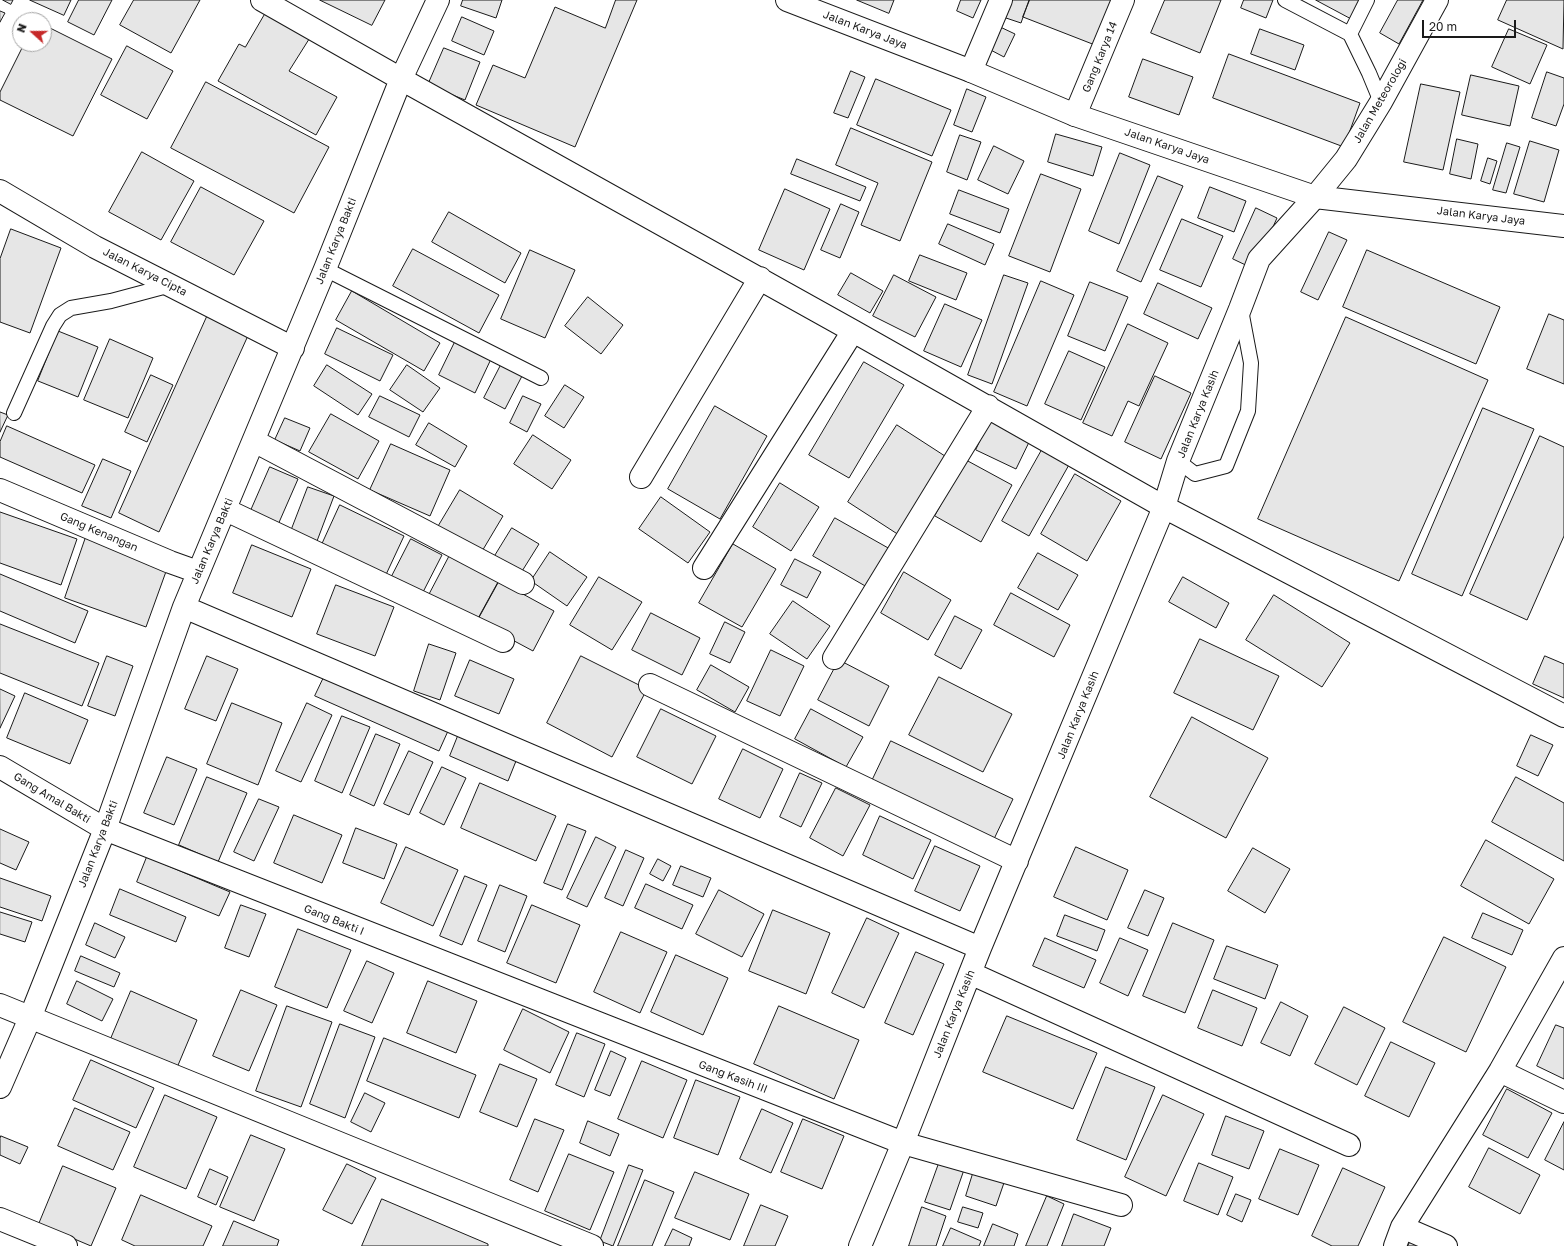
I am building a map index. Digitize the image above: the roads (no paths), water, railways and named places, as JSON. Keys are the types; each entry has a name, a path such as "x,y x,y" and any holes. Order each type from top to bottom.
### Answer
{"street":[{"path":"262,0 401,80 760,278 1164,506 1564,716"},
{"name":"Jalan Karya Bakti","path":"0,1086 30,1018 105,829 184,607 198,572 226,510 326,269 401,80 438,0"},
{"name":"Jalan Karya Jaya","path":"787,0 971,70 1075,115 1315,197 1564,226"},
{"path":"971,70 1001,0"},
{"name":"Gang Karya 14","path":"1075,115 1123,0"},
{"name":"Jalan Meteorologi","path":"1315,197 1346,159 1381,102 1437,0"},
{"name":"Jalan Karya Cipta","path":"0,191 95,247 293,348"},
{"name":"Jalan Karya Kasih","path":"860,1246 903,1143 980,948 1164,506 1178,461 1259,259 1315,197"},
{"path":"641,477 760,278"},
{"path":"704,568 854,331"},
{"path":"834,658 988,406"},
{"path":"254,441 523,583"},
{"name":"Gang Kenangan","path":"0,490 170,562 198,572"},
{"path":"226,510 502,641"},
{"path":"184,607 980,948"},
{"path":"650,685 1017,861"},
{"name":"Gang Amal Bakti","path":"0,767 105,829"},
{"name":"Gang Bakti I","path":"105,829 563,1010"},
{"path":"1446,1246 1398,1237 1500,1071 1564,958"},
{"path":"970,974 1349,1145"},
{"path":"0,1005 592,1246"},
{"name":"Gang Kasih III","path":"563,1010 903,1143 1121,1205"},
{"path":"1500,1071 1564,1102"},
{"path":"0,1219 66,1246"}],"lane":[{"path":"1285,0 1350,34 1381,102"},
{"path":"1350,34 1367,0"},
{"path":"326,269 541,378"},
{"path":"14,413 53,326 60,315 71,308 111,301 171,285"},
{"path":"1178,461 1195,474 1226,466 1229,459 1248,411 1251,363 1240,309"}]}
